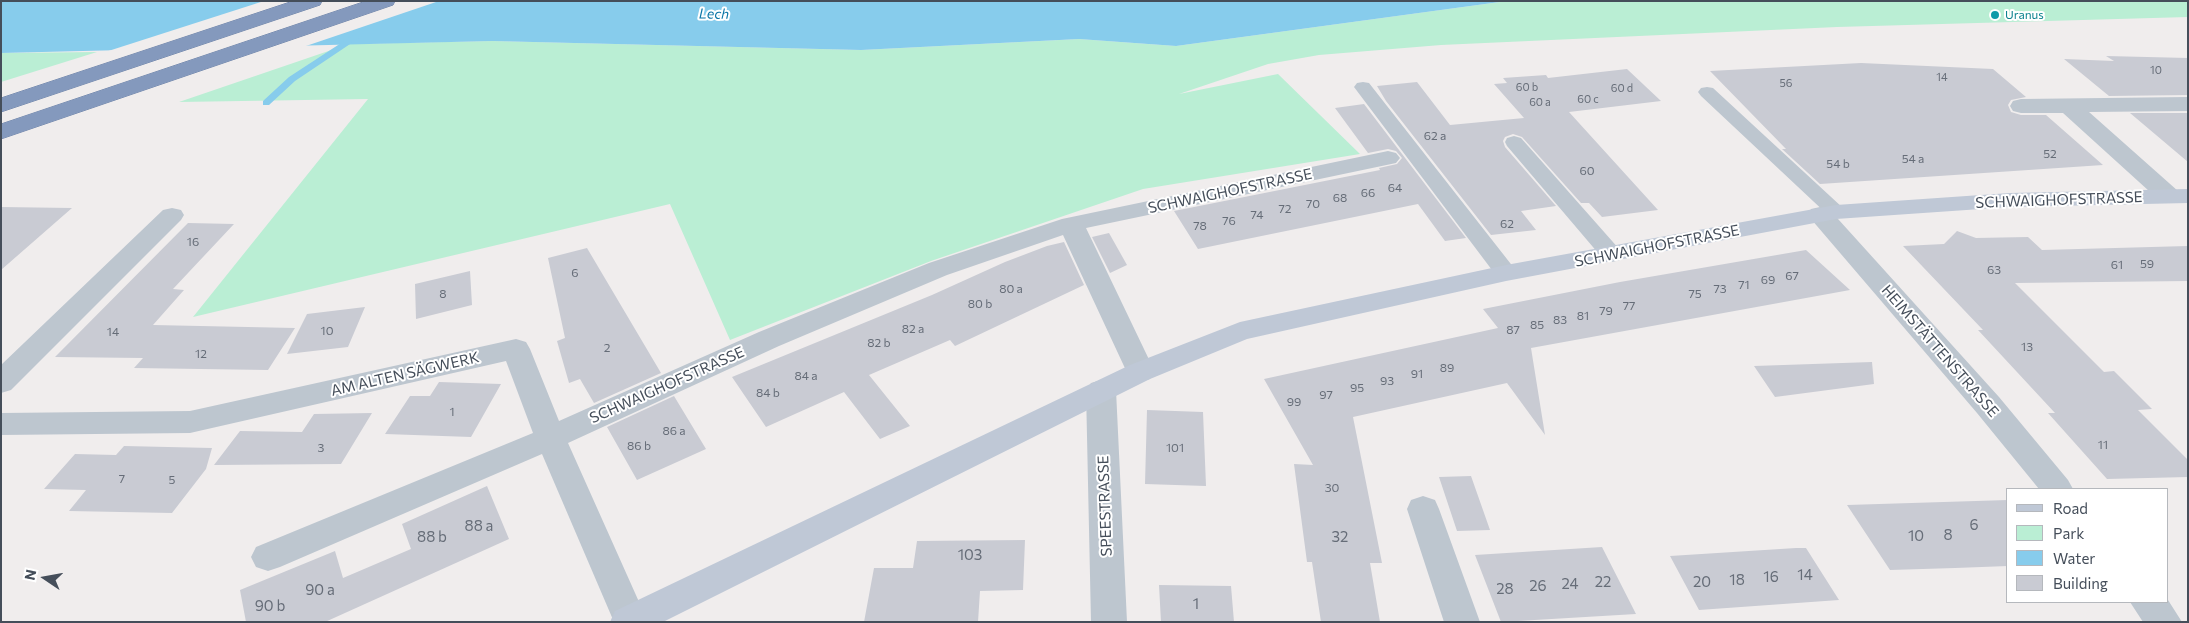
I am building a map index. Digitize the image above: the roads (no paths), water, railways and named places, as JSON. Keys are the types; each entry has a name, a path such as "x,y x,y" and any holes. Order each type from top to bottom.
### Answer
{"highway":[{"path":"1,105 314,1"},
{"path":"1,132 386,1"}],"street":[{"path":"2021,106 2188,104"},
{"path":"2069,106 2179,196"},
{"name":"SCHWAIGHOFSTRASSE","path":"268,557 550,438 770,338 920,276 1071,224 1388,158"},
{"name":"SCHWAIGHOFSTRASSE","path":"629,621 1101,390 1240,331 1506,274 1828,213 2010,200 2179,196"},
{"name":"HEIMSTÄTTENSTRASSE","path":"1828,213 2057,488"},
{"path":"1,383 172,215"},
{"path":"1071,224 1140,372"},
{"name":"AM ALTEN SÄGWERK","path":"1,424 190,422 516,349 550,438 629,621"},
{"name":"SPEESTRASSE","path":"1101,390 1109,622"},
{"path":"1423,509 1462,622"},
{"path":"2149,603 2164,622"}],"lane":[{"path":"1364,87 1506,274"},
{"path":"1707,92 1828,213"},
{"path":"1524,147 1612,255"}],"water":[{"name":"Lech","path":"1,1 1507,1 1176,46 1079,39 861,50 492,41 1,53"}],"waterway":[{"path":"266,103 292,79 361,34"}],"place":[{"name":"Uranus","path":"1995,15"}]}
